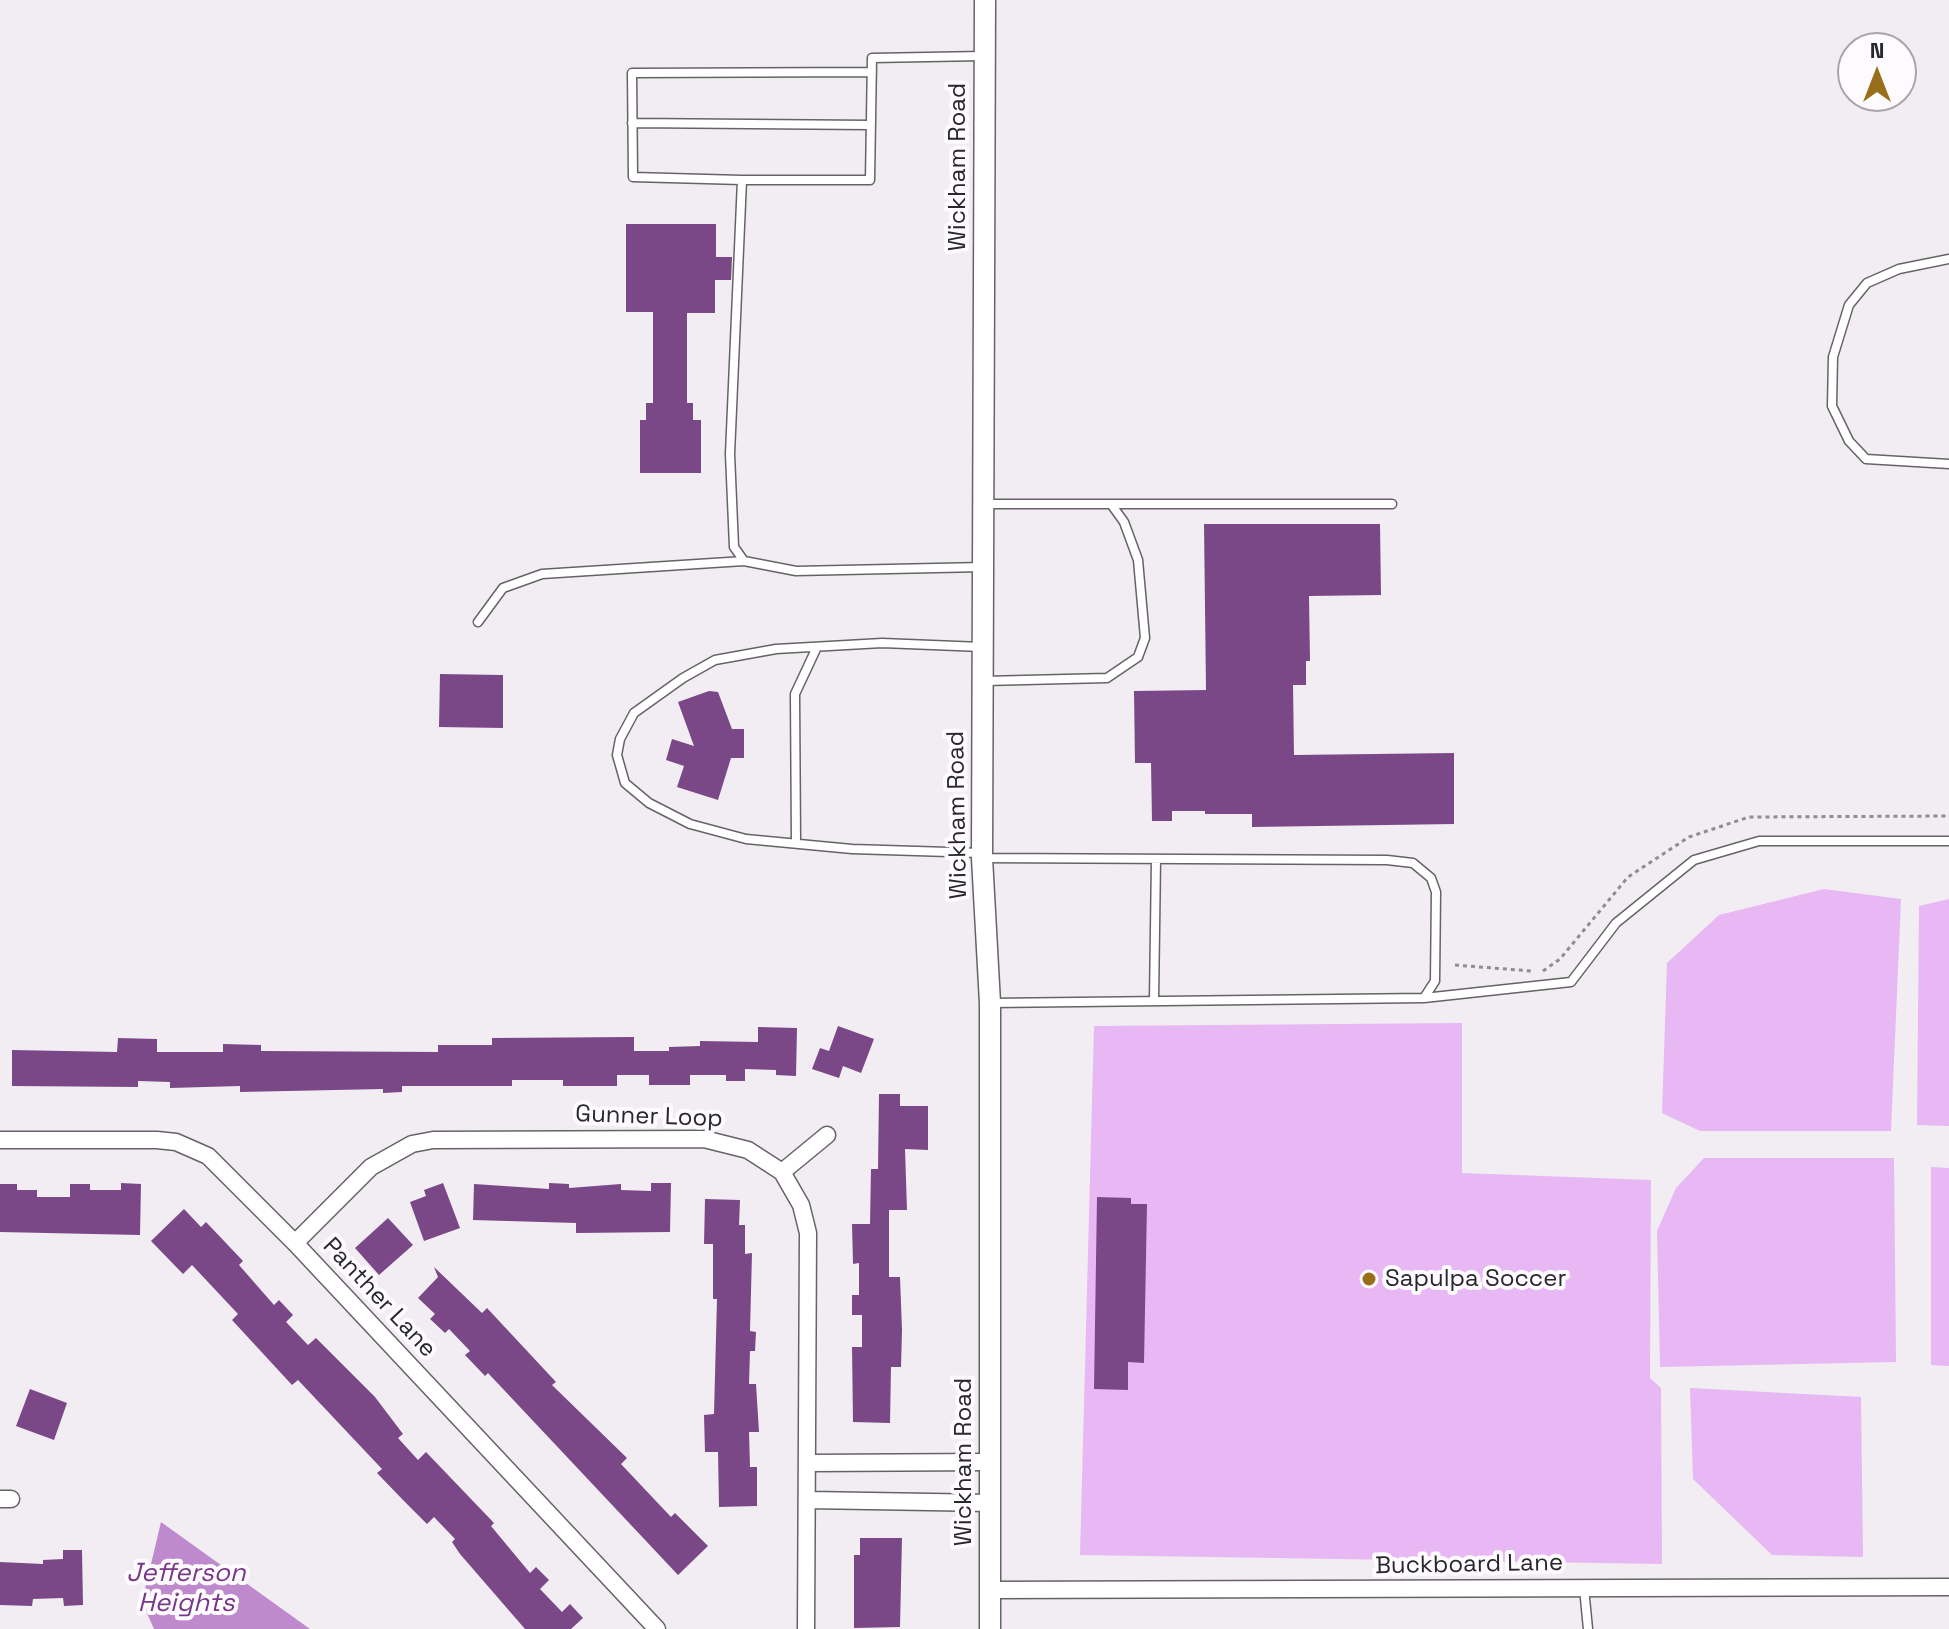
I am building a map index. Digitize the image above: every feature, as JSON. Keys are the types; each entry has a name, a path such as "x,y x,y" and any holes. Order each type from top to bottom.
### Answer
{"street":[{"name":"Wickham Road","path":"985,0 982,856 990,1003 990,1629"},
{"path":"782,1172 827,1135"},
{"name":"Gunner Loop","path":"295,1243 371,1167 412,1144 433,1140 704,1139 748,1150 782,1172 801,1205 808,1233 806,1629"},
{"name":"Panther Lane","path":"0,1140 176,1142 208,1156 295,1243 657,1629"},
{"path":"809,1463 990,1462"},
{"path":"809,1500 990,1503"},
{"name":"Buckboard Lane","path":"990,1590 1949,1587"}],"lane":[{"path":"872,72 632,73 633,177 870,180 870,125 872,72 872,58 984,56"},
{"path":"632,123 870,125"},
{"path":"742,180 730,454 734,547 744,561"},
{"path":"1949,259 1899,269 1867,283 1849,305 1833,357 1832,406 1849,441 1866,459 1949,464"},
{"path":"984,504 1392,504"},
{"path":"983,681 1107,678 1138,657 1145,638 1138,560 1124,522 1111,504"},
{"path":"478,622 503,588 542,574 744,561 796,571 984,567"},
{"path":"983,648 882,643 776,649 715,660 634,713 620,739 617,755 625,783 649,803 690,824 746,839 982,856 1413,863 1431,878 1436,892 1435,981 1424,998"},
{"path":"796,843 795,694 817,647"},
{"path":"990,1003 1424,998 1571,982 1616,923 1694,860 1759,841 1949,841"},
{"path":"1154,1000 1156,859"},
{"path":"1584,1588 1588,1629"}],"shaded area":[{"path":"1824,889 1901,899 1891,1131 1700,1131 1662,1113 1667,963 1719,915"},
{"path":"1949,899 1949,1126 1917,1125 1919,906"},
{"name":"Sapulpa Soccer","path":"1462,1023 1462,1173 1651,1180 1650,1378 1661,1388 1662,1564 1080,1555 1094,1026"},
{"path":"1704,1158 1894,1158 1896,1362 1660,1367 1657,1231 1676,1188"},
{"path":"1931,1167 1949,1168 1949,1366 1931,1365"},
{"path":"1690,1388 1861,1397 1863,1557 1772,1555 1693,1479"}],"water":[{"name":"Jefferson Heights","path":"161,1522 310,1629 154,1629 142,1602"}],"building":[{"path":"626,224 716,224 716,257 732,257 731,280 715,280 715,313 687,313 687,403 693,403 693,420 701,420 701,473 640,473 640,420 646,420 646,403 653,403 653,312 626,312"},
{"path":"1204,524 1380,524 1381,595 1309,596 1310,661 1306,661 1306,685 1293,685 1294,755 1454,753 1454,824 1252,827 1252,814 1205,814 1205,811 1172,811 1172,821 1152,821 1151,763 1135,763 1134,691 1206,690"},
{"path":"440,674 503,675 503,728 439,727"},
{"path":"709,691 718,692 732,729 744,729 744,758 731,758 718,800 677,787 684,766 666,760 672,739 694,746 678,702"},
{"path":"838,1026 874,1039 861,1073 843,1066 839,1078 812,1069 820,1048 829,1051"},
{"path":"758,1027 797,1028 796,1076 776,1075 776,1070 745,1069 745,1081 726,1081 726,1075 690,1075 690,1085 649,1085 649,1075 617,1075 617,1086 563,1086 563,1080 512,1080 512,1086 402,1086 402,1092 383,1093 383,1089 240,1092 240,1086 170,1088 170,1082 138,1081 138,1087 12,1086 12,1050 117,1052 118,1038 157,1039 157,1052 223,1052 223,1044 261,1045 261,1051 438,1052 438,1045 492,1045 492,1038 634,1037 634,1051 669,1051 669,1047 700,1046 700,1041 758,1042"},
{"path":"879,1094 900,1094 900,1106 928,1106 928,1150 905,1149 907,1210 889,1210 889,1277 900,1277 902,1330 901,1367 891,1367 890,1423 853,1422 852,1347 862,1347 862,1315 852,1315 852,1295 859,1295 859,1263 853,1264 852,1224 870,1224 871,1169 878,1169"},
{"path":"121,1183 141,1184 140,1235 0,1232 0,1184 17,1184 17,1190 37,1190 37,1197 70,1197 70,1184 90,1184 90,1190 121,1190"},
{"path":"443,1183 460,1228 424,1241 410,1202 426,1196 424,1190"},
{"path":"549,1183 569,1184 569,1188 621,1184 621,1190 651,1191 651,1183 671,1183 670,1232 576,1233 576,1223 473,1220 474,1184 549,1189"},
{"path":"1097,1197 1131,1198 1131,1204 1147,1204 1144,1363 1128,1362 1128,1390 1094,1389"},
{"path":"705,1199 740,1200 739,1225 745,1225 745,1254 752,1253 750,1331 756,1332 755,1351 750,1351 749,1384 756,1384 759,1432 749,1432 750,1467 757,1467 757,1506 719,1507 718,1452 705,1452 704,1415 714,1414 717,1299 713,1299 713,1244 704,1244"},
{"path":"184,1209 201,1227 206,1222 243,1261 239,1265 274,1305 279,1300 293,1315 286,1322 308,1345 316,1338 375,1397 403,1434 398,1438 418,1460 426,1452 494,1523 491,1526 530,1573 536,1567 549,1580 540,1589 562,1612 570,1604 583,1618 571,1629 525,1629 460,1554 452,1542 455,1539 434,1517 427,1524 377,1473 382,1469 298,1380 292,1385 232,1320 238,1314 192,1265 183,1274 151,1241"},
{"path":"388,1218 413,1245 379,1275 355,1248"},
{"path":"434,1267 482,1313 487,1308 556,1382 552,1385 627,1458 621,1464 671,1517 675,1513 708,1546 678,1575 488,1373 485,1376 465,1355 470,1351 449,1329 445,1333 430,1319 435,1314 418,1298 438,1277"},
{"path":"30,1389 67,1403 54,1440 16,1426"},
{"path":"860,1538 902,1538 900,1627 854,1628 854,1555 860,1555"},
{"path":"63,1550 82,1550 83,1605 64,1606 63,1598 33,1599 32,1606 0,1605 0,1562 43,1564 43,1560 63,1559"}],"place":[{"name":"Sapulpa Soccer","path":"1369,1279"}]}
